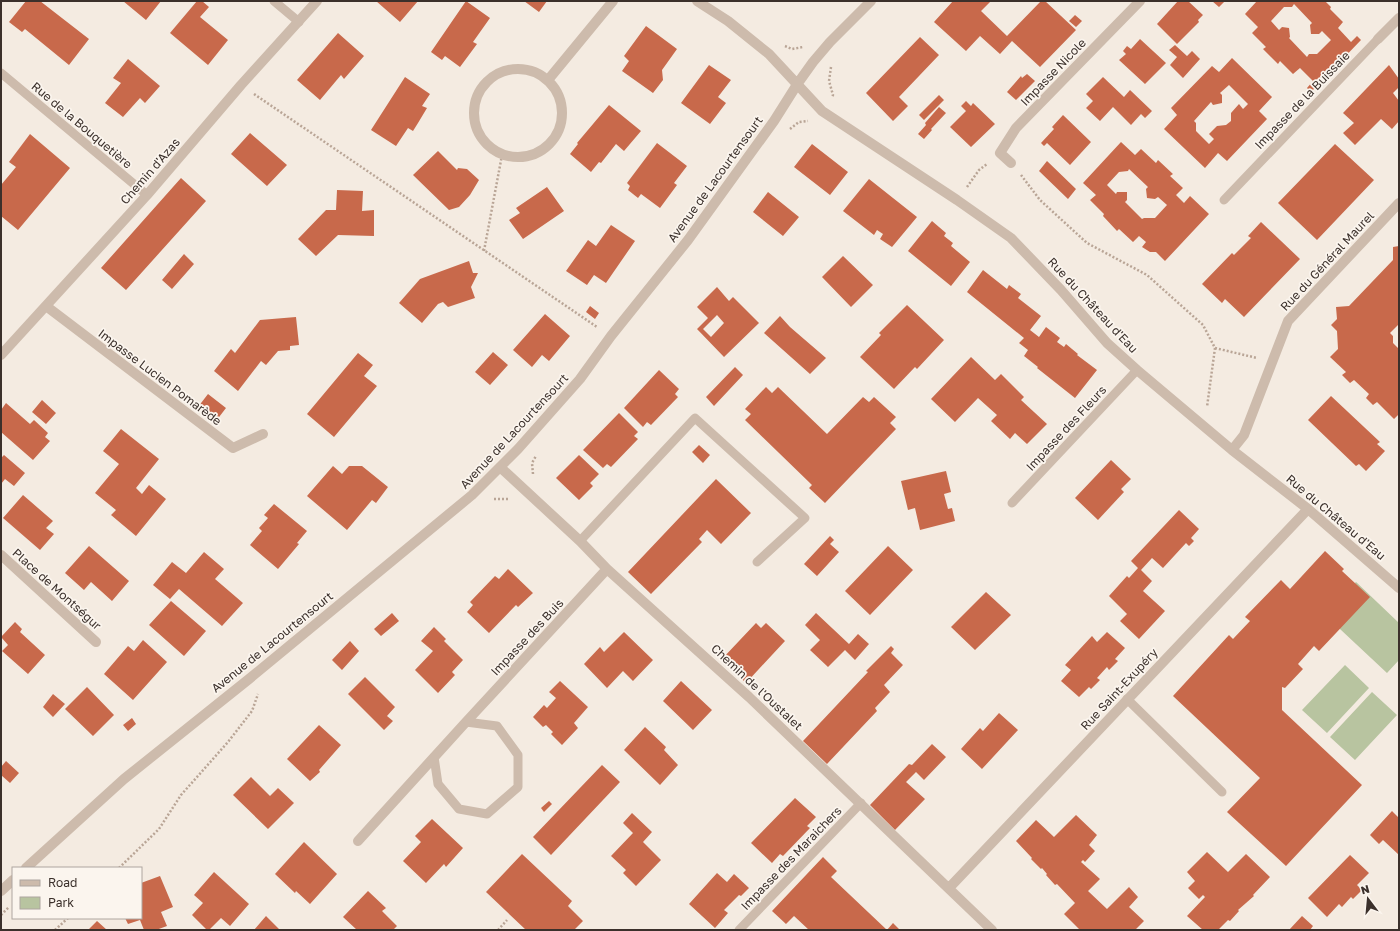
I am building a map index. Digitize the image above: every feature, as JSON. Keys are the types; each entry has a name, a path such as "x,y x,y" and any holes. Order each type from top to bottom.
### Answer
{"street":[{"name":"Chemin d'Azas","path":"1,355 148,195 241,85 317,1"},
{"path":"548,80 613,1"},
{"name":"Rue du Château d'Eau","path":"697,1 728,22 769,54 798,83 822,111 957,200 1011,238 1061,290 1107,343 1232,450 1308,509 1399,588"},
{"name":"Avenue de Lacourtensourt","path":"27,867 124,779 255,674 472,495 500,467 580,379 611,336 688,240 774,121 813,62 830,42 872,1"},
{"name":"Impasse Nicole","path":"1011,163 1000,154 1016,128 1140,1"},
{"name":"Impasse de la Buissaie","path":"1378,39 1399,18"},
{"path":"513,68 533,71 548,80 560,99 562,119 556,138 541,152 522,158 502,155 485,144 475,127 473,108 480,88 494,75 513,68"},
{"name":"Rue du Général Maurel","path":"1232,450 1244,435 1288,321 1399,203"},
{"name":"Impasse Lucien Pomarède","path":"46,306 233,448 262,434"},
{"name":"Chemin de l'Oustalet","path":"500,467 580,541 607,569 749,697 992,930"},
{"name":"Rue Saint-Exupéry","path":"949,888 1308,509"},
{"name":"Place de Montségur","path":"1,555 96,642"},
{"name":"Impasse des Buis","path":"358,841 607,569"},
{"path":"1,891 12,881"}],"lane":[{"path":"274,1 299,22"},
{"name":"Impasse de la Buissaie","path":"1224,200 1378,39"},
{"name":"Rue de la Bouquetière","path":"1,73 148,195"},
{"name":"Impasse des Fleurs","path":"1012,503 1137,370"},
{"path":"580,541 695,418 805,518 757,562"},
{"path":"1127,699 1222,792"},
{"path":"434,757 438,784 459,809 487,814 518,787 518,755 497,726 466,722"},
{"name":"Impasse des Maraichers","path":"740,930 861,803"}],"path":[{"path":"780,43 792,49 806,47"},
{"path":"241,85 611,336"},
{"path":"833,96 837,99"},
{"path":"484,251 502,155"},
{"path":"1011,163 1040,200 1087,243 1147,275 1203,325 1215,348 1207,409 1201,404"},
{"path":"971,193 965,189 979,170"},
{"path":"1215,348 1272,361"},
{"path":"120,867 159,829 180,794 228,742 252,710 259,691"},
{"path":"1,915 12,904"},
{"path":"56,930 67,919"},
{"path":"498,930 507,920"}],"green space":[{"path":"1356,582 1399,623 1399,660 1387,673 1325,615"},
{"path":"1345,665 1369,688 1327,733 1302,710"},
{"path":"1372,692 1397,715 1355,760 1330,737"}],"building":[{"path":"26,1 40,1 89,39 69,65 25,29 22,32 9,22"},
{"path":"123,1 161,1 146,20"},
{"path":"197,1 202,1 209,7 200,17 228,40 208,65 170,33"},
{"path":"376,1 418,1 400,22"},
{"path":"466,1 490,18 473,42 477,44 460,67 445,56 442,60 431,52"},
{"path":"524,1 547,1 539,12"},
{"path":"953,1 991,1 981,11 1007,36 1041,1 1045,1 1076,30 1040,67 1012,41 1000,54 980,36 966,51 934,22"},
{"path":"1178,1 1188,1 1203,15 1198,20 1199,22 1177,44 1157,24"},
{"path":"1212,1 1225,1 1219,7"},
{"path":"1257,1 1325,1 1331,7 1330,9 1343,22 1338,28 1351,42 1357,36 1361,40 1311,92 1307,88 1313,81 1300,68 1293,74 1280,61 1278,64 1263,49 1266,47 1252,33 1258,27 1245,14","holes":["1294,4 1312,23 1310,25 1311,34 1319,34 1322,31 1331,40 1317,54 1309,54 1307,57 1289,38 1289,28 1282,27 1279,30 1271,21 1284,7 1292,7"]},
{"path":"1075,15 1082,21 1076,27 1069,21"},
{"path":"646,26 677,49 662,70 663,80 653,93 622,71 629,61 624,56"},
{"path":"338,33 364,56 344,79 341,75 320,100 297,80"},
{"path":"920,37 939,55 899,97 908,106 893,121 866,93"},
{"path":"1140,39 1166,63 1145,84 1119,60 1126,54 1123,51 1127,46 1131,49"},
{"path":"1175,45 1187,56 1192,51 1200,59 1183,78 1170,65 1177,57 1169,50"},
{"path":"1232,58 1272,97 1259,111 1267,119 1227,161 1218,153 1205,168 1164,129 1177,115 1171,108 1212,66 1219,72","holes":["1229,85 1248,104 1243,109 1239,104 1231,113 1231,121 1226,125 1217,126 1209,134 1214,139 1209,144 1196,131 1196,123 1194,121 1211,102 1213,105 1222,103 1222,95 1220,93"]},
{"path":"128,59 160,86 145,103 140,98 123,117 105,103 121,83 113,78"},
{"path":"709,65 731,80 718,97 726,103 710,124 681,103"},
{"path":"1389,65 1399,79 1399,87 1393,93 1399,101 1399,121 1392,129 1381,119 1355,145 1343,133 1354,123 1343,113"},
{"path":"1027,74 1035,81 1016,100 1007,92 1021,76 1022,78"},
{"path":"405,77 430,94 422,106 427,108 413,131 408,128 396,146 371,130"},
{"path":"1103,77 1124,97 1130,90 1152,111 1145,118 1141,114 1131,125 1113,107 1100,121 1086,108 1093,101 1086,94"},
{"path":"939,95 944,100 924,120 919,115"},
{"path":"966,101 971,106 973,103 995,124 971,147 950,127 966,111 961,106"},
{"path":"609,105 641,131 624,151 616,144 601,163 599,162 591,172 570,154 578,144 577,143"},
{"path":"939,107 946,113 924,139 918,134 926,125 925,123"},
{"path":"1063,115 1091,142 1070,165 1047,143 1044,146 1041,143 1054,129 1052,127"},
{"path":"250,133 287,165 267,186 231,154"},
{"path":"30,134 70,168 18,230 1,216 1,185 16,167 9,162"},
{"path":"1121,142 1135,155 1141,149 1156,163 1158,160 1173,174 1170,176 1183,188 1176,195 1184,203 1190,196 1209,214 1165,261 1156,252 1150,252 1142,247 1146,242 1139,236 1133,242 1119,229 1117,231 1103,216 1104,214 1090,200 1096,195 1083,183","holes":["1129,169 1148,187 1146,189 1147,198 1155,199 1158,197 1167,205 1155,218 1142,219 1125,202 1127,200 1127,192 1117,192 1116,194 1107,185 1119,172 1128,171"]},
{"path":"657,143 687,166 674,183 677,185 660,208 641,194 638,198 628,190 630,186 627,183"},
{"path":"812,144 848,172 830,195 794,167"},
{"path":"1335,144 1374,180 1317,240 1278,203"},
{"path":"438,151 457,170 458,168 467,169 479,180 470,195 459,207 449,210 413,175"},
{"path":"1047,161 1076,189 1068,199 1039,171"},
{"path":"181,178 206,201 126,290 101,268"},
{"path":"869,179 917,217 892,247 880,239 883,234 877,230 874,235 843,211"},
{"path":"547,187 564,211 523,239 509,220 520,213 516,208"},
{"path":"337,190 363,191 362,211 374,210 374,236 338,235 316,256 298,239 326,210 336,210"},
{"path":"768,192 799,217 783,236 753,212"},
{"path":"932,221 946,233 944,236 953,243 951,246 970,262 951,286 908,251"},
{"path":"1261,222 1300,259 1244,317 1225,299 1222,303 1202,284 1232,253 1234,255 1251,238 1248,236"},
{"path":"611,225 635,241 606,283 594,275 587,285 566,271 588,240 596,246"},
{"path":"1399,246 1399,326 1398,325 1390,333 1393,336 1393,343 1399,349 1399,414 1394,419 1377,402 1373,405 1366,398 1369,394 1354,380 1350,383 1342,375 1346,372 1330,357 1338,349 1337,331 1331,325 1337,319 1336,307 1349,306 1393,260 1393,247"},
{"path":"184,254 194,264 172,289 162,280"},
{"path":"843,256 873,285 851,307 822,277"},
{"path":"469,261 473,273 478,273 471,287 475,298 448,307 443,302 438,304 422,323 399,303 420,279"},
{"path":"983,270 1007,289 1009,285 1021,294 1018,298 1041,316 1030,330 1039,337 1046,327 1060,338 1057,342 1064,347 1066,344 1078,354 1077,355 1097,370 1075,398 1024,356 1028,350 1019,343 1024,338 967,292"},
{"path":"717,287 729,301 733,297 759,323 724,357 697,329 708,318 697,307","holes":["717,315 724,323 711,337 703,329"]},
{"path":"907,305 944,340 917,369 915,367 894,389 860,357 881,335 879,333"},
{"path":"590,306 599,313 595,319 586,312"},
{"path":"545,314 570,336 549,361 542,355 532,367 513,350"},
{"path":"780,316 790,327 826,358 810,374 764,333"},
{"path":"296,317 299,345 290,346 290,350 278,351 266,365 261,361 238,391 214,371 231,349 235,353 260,320"},
{"path":"493,352 508,365 490,385 475,372"},
{"path":"358,353 373,365 364,376 377,386 334,437 307,414"},
{"path":"971,357 995,380 1001,374 1024,397 1021,400 1047,424 1027,444 1015,433 1010,439 991,421 997,415 978,398 955,422 931,399"},
{"path":"735,367 743,375 714,406 706,397"},
{"path":"659,370 679,389 675,394 678,397 651,425 647,422 643,427 624,408"},
{"path":"766,387 772,393 778,387 827,434 863,397 869,402 874,397 896,417 890,423 896,429 825,503 809,488 812,485 745,420 751,414 745,409"},
{"path":"208,394 226,408 216,421 198,407"},
{"path":"1331,396 1380,442 1377,444 1385,451 1366,471 1359,464 1356,466 1308,420"},
{"path":"42,400 56,413 46,424 32,412"},
{"path":"6,403 30,424 34,420 48,433 45,437 50,441 33,460 1,432 1,410"},
{"path":"619,413 638,432 634,436 638,439 611,467 607,464 603,468 583,450"},
{"path":"121,429 159,459 136,488 142,494 149,485 166,499 136,536 111,515 116,510 95,493 119,464 103,451"},
{"path":"699,445 710,455 703,463 692,452"},
{"path":"4,455 25,473 14,486 5,479 1,484 1,458"},
{"path":"579,455 599,474 590,483 593,486 579,500 556,478"},
{"path":"1111,460 1131,479 1121,489 1124,492 1098,520 1075,498"},
{"path":"333,466 342,474 349,466 362,466 388,487 376,503 372,500 347,530 307,496"},
{"path":"946,471 951,492 944,494 948,509 952,508 955,521 920,530 915,508 908,510 901,481"},
{"path":"716,479 751,513 721,544 707,530 699,539 702,542 651,594 628,572"},
{"path":"23,495 53,521 46,528 54,534 40,550 3,518"},
{"path":"274,504 307,531 297,543 299,544 278,569 250,545 262,531 259,528 268,518 264,515"},
{"path":"1179,510 1199,529 1191,538 1194,541 1189,546 1186,543 1163,568 1152,558 1141,570 1152,581 1143,591 1165,611 1139,639 1120,621 1127,614 1109,596 1127,576 1129,578 1138,568 1131,561"},
{"path":"830,536 834,540 830,544 839,552 817,576 804,564"},
{"path":"89,546 129,581 112,601 91,582 84,590 65,573"},
{"path":"888,546 913,570 870,615 845,591"},
{"path":"1325,551 1344,569 1342,571 1370,597 1319,651 1314,646 1298,664 1303,669 1285,688 1282,687 1282,710 1362,785 1286,866 1227,812 1260,778 1173,696 1229,635 1233,639 1250,621 1245,617 1281,580 1290,589"},
{"path":"204,552 224,569 215,579 243,603 222,626 179,589 170,599 153,585 172,562 186,573"},
{"path":"508,569 533,593 518,607 516,605 489,633 467,612 473,605 470,602 495,576 499,579"},
{"path":"986,592 1011,615 975,650 951,627"},
{"path":"171,601 206,631 184,656 149,625"},
{"path":"392,613 399,621 381,636 374,629"},
{"path":"816,613 849,644 858,634 869,644 855,660 845,650 828,667 810,650 820,640 805,625"},
{"path":"15,622 22,629 20,632 45,655 28,674 2,651 8,645 1,637"},
{"path":"756,623 761,628 766,623 785,641 746,683 722,659"},
{"path":"434,627 446,639 444,641 463,660 452,672 455,675 438,693 415,670 433,651 421,641"},
{"path":"624,632 653,660 633,681 623,671 607,688 584,664 600,647 604,652"},
{"path":"1107,632 1125,648 1115,659 1118,661 1109,670 1107,667 1097,678 1100,680 1091,689 1089,687 1079,697 1061,681 1071,670 1065,665 1092,636 1097,642"},
{"path":"143,640 167,662 133,700 104,674 128,646 134,651"},
{"path":"350,641 359,651 342,670 332,660"},
{"path":"891,646 894,649 891,653 903,665 884,685 890,692 875,708 877,711 827,764 803,741 868,672 866,671"},
{"path":"365,677 395,707 387,716 393,721 384,730 348,694"},
{"path":"560,681 588,707 574,723 578,728 562,745 551,734 553,732 546,725 543,727 533,717 544,705 547,708 556,698 549,692"},
{"path":"681,681 712,710 693,730 663,701"},
{"path":"87,687 114,715 93,736 65,709"},
{"path":"53,694 65,704 53,717 43,707"},
{"path":"999,713 1018,730 982,769 961,749 980,728 983,731"},
{"path":"132,718 136,724 128,731 123,725"},
{"path":"319,725 341,745 319,770 320,772 310,781 287,759"},
{"path":"645,727 666,747 664,750 678,765 660,785 624,750"},
{"path":"932,744 946,757 924,780 916,772 906,782 925,799 895,830 870,805 909,764 912,765"},
{"path":"6,761 19,773 10,783 1,775 1,767"},
{"path":"602,765 620,782 551,855 533,837"},
{"path":"251,777 270,796 278,788 294,803 268,829 233,795"},
{"path":"795,798 816,817 807,826 810,828 783,856 780,854 772,863 751,843"},
{"path":"549,801 552,804 544,812 541,808"},
{"path":"1392,811 1399,818 1399,855 1383,840 1379,844 1370,835"},
{"path":"632,813 652,832 643,842 661,860 636,886 623,873 626,870 611,856 633,833 623,823"},
{"path":"1076,815 1097,835 1089,845 1095,851 1085,862 1083,860 1081,862 1100,879 1088,891 1107,909 1129,887 1138,897 1129,907 1144,921 1135,930 1080,930 1064,914 1075,903 1057,884 1055,885 1042,868 1041,869 1031,859 1032,858 1016,841 1036,820 1054,837"},
{"path":"432,819 463,848 446,867 444,864 426,883 403,861 421,842 415,836"},
{"path":"304,842 337,874 310,904 296,891 295,893 275,874"},
{"path":"1207,852 1228,872 1246,854 1270,877 1253,895 1254,896 1238,910 1239,911 1230,921 1228,920 1218,930 1203,930 1187,916 1205,897 1203,895 1199,899 1188,888 1195,881 1187,872"},
{"path":"522,854 572,901 568,906 583,921 574,930 526,930 486,892"},
{"path":"1350,855 1369,873 1357,885 1362,890 1353,899 1351,897 1342,907 1339,904 1327,917 1308,898"},
{"path":"823,857 837,871 831,877 887,930 809,930 794,916 786,924 772,911"},
{"path":"214,872 249,904 230,926 221,918 209,930 207,930 192,915 203,903 194,895"},
{"path":"717,873 727,882 734,874 749,888 741,896 739,895 724,910 728,913 715,928 689,904"},
{"path":"160,876 173,907 161,912 167,926 156,930 144,930 140,920 128,924 126,919 142,919 142,883"},
{"path":"368,891 386,908 382,911 397,926 393,930 357,930 343,917"},
{"path":"266,916 280,930 254,930"},
{"path":"1302,916 1313,926 1310,930 1289,930"},
{"path":"97,921 107,930 88,930"},
{"path":"893,923 900,930 887,930"}]}
